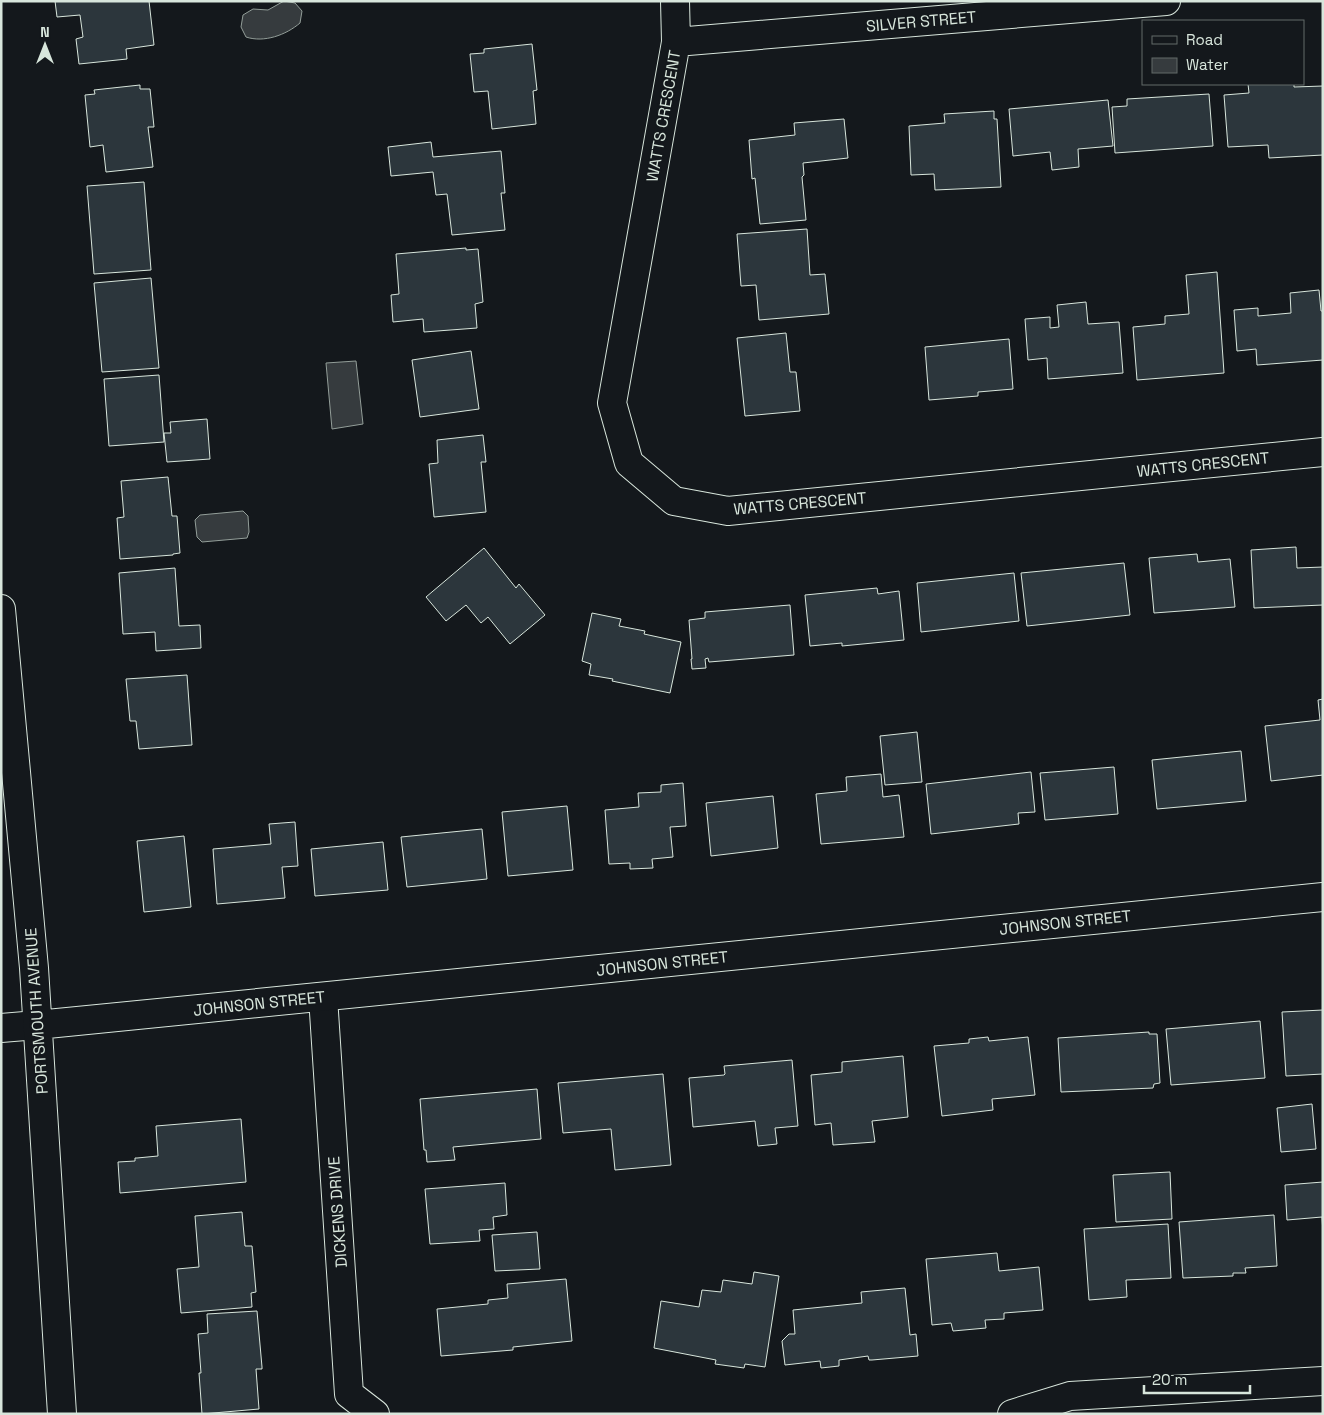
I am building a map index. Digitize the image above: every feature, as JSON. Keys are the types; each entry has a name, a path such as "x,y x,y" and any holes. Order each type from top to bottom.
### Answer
{"street":[{"name":"WATTS CRESCENT","path":"674,1 676,42 612,403 629,463 674,502 728,511 1323,452"},
{"name":"SILVER STREET","path":"676,42 1166,1"},
{"name":"PORTSMOUTH AVENUE","path":"1,609 34,968 62,1414"},
{"name":"JOHNSON STREET","path":"1,1028 1323,897"},
{"name":"DICKENS DRIVE","path":"322,997 349,1394 375,1414"},
{"path":"1012,1414 1070,1396 1323,1381"}],"water":[{"path":"284,1 295,3 302,11 300,23 274,37 253,39 246,37 241,27 243,15 253,9 268,10"},
{"path":"356,361 363,424 332,429 326,363"},
{"path":"243,511 248,516 249,532 247,538 202,542 197,537 195,520 200,515"}],"building":[{"path":"55,1 149,1 154,45 126,49 127,59 79,64 76,39 83,37 80,15 57,17"},
{"path":"532,44 537,90 533,91 536,124 492,129 488,91 474,92 470,54 484,53 484,49"},
{"path":"140,85 140,89 150,89 154,127 148,127 153,167 106,172 103,145 90,147 85,95 95,94 94,90"},
{"path":"1248,85 1323,86 1323,155 1269,158 1268,145 1228,147 1224,95 1249,93"},
{"path":"1209,94 1213,146 1115,153 1112,107 1127,106 1127,99"},
{"path":"1108,100 1113,146 1078,149 1079,167 1052,170 1050,152 1013,156 1009,109"},
{"path":"994,111 994,119 997,119 1001,187 935,190 934,174 911,175 909,126 945,123 944,114"},
{"path":"844,119 848,158 803,163 804,175 802,177 806,220 760,224 755,178 752,179 749,140 795,135 794,123"},
{"path":"431,142 433,157 501,151 505,193 501,193 505,230 452,235 447,194 436,195 433,172 391,176 388,147"},
{"path":"144,182 151,270 94,274 87,186"},
{"path":"807,229 810,275 825,274 829,314 759,320 756,285 741,286 737,234"},
{"path":"466,248 466,250 478,249 483,302 475,304 477,328 424,332 423,319 393,322 391,295 399,294 396,254"},
{"path":"1217,272 1224,373 1137,380 1133,327 1165,324 1165,316 1189,314 1186,275"},
{"path":"151,278 159,368 102,372 94,283"},
{"path":"1319,290 1321,311 1323,311 1323,360 1257,365 1256,349 1237,351 1234,310 1258,308 1258,316 1291,313 1290,293"},
{"path":"1086,302 1088,324 1119,322 1123,373 1048,379 1047,358 1028,360 1025,319 1050,317 1050,328 1059,327 1057,305"},
{"path":"786,333 790,372 796,372 800,411 745,416 737,338"},
{"path":"1009,339 1013,389 978,392 978,396 929,400 925,347"},
{"path":"471,351 479,409 420,417 412,360"},
{"path":"159,375 164,442 109,446 104,379"},
{"path":"207,419 210,459 167,462 164,433 171,433 170,422"},
{"path":"483,435 486,462 481,462 486,512 434,517 429,464 438,463 437,440"},
{"path":"168,477 172,516 177,516 180,553 120,559 117,518 124,517 121,481"},
{"path":"1296,547 1297,568 1323,567 1323,605 1254,608 1251,550"},
{"path":"484,548 516,588 519,584 545,615 510,644 488,617 481,623 466,605 446,621 426,597"},
{"path":"1197,554 1198,562 1230,559 1235,607 1154,613 1149,558"},
{"path":"1124,563 1130,615 1027,626 1021,573"},
{"path":"175,568 179,626 200,625 201,648 156,651 155,632 123,634 119,573"},
{"path":"1014,573 1019,621 921,632 917,583"},
{"path":"877,588 878,594 899,591 904,640 842,646 842,643 810,646 805,595"},
{"path":"790,605 794,655 709,662 708,658 705,659 706,668 692,669 689,620 705,618 705,612"},
{"path":"592,613 621,619 619,626 645,631 644,634 681,642 670,693 589,675 591,664 582,661"},
{"path":"187,675 192,745 139,749 136,721 130,721 126,679"},
{"path":"1323,699 1323,775 1271,781 1265,726 1320,720 1318,700"},
{"path":"917,732 922,782 885,785 880,736"},
{"path":"1241,751 1246,801 1157,809 1152,760"},
{"path":"1114,767 1118,814 1045,820 1040,773"},
{"path":"1031,772 1035,812 1018,813 1019,824 931,834 926,784"},
{"path":"881,774 883,797 899,795 904,837 821,844 816,794 847,791 846,777"},
{"path":"683,783 686,826 670,827 673,857 652,859 653,868 630,869 630,863 609,864 605,810 639,807 638,793 661,792 661,785"},
{"path":"773,796 778,848 711,856 706,803"},
{"path":"567,806 573,870 508,876 502,812"},
{"path":"295,822 298,866 282,867 285,898 217,904 213,849 271,844 269,824"},
{"path":"482,829 487,879 407,887 401,837"},
{"path":"184,836 191,907 144,912 137,841"},
{"path":"383,842 388,890 315,896 311,849"},
{"path":"1323,1010 1323,1074 1286,1076 1282,1012"},
{"path":"1260,1021 1265,1078 1171,1085 1166,1029"},
{"path":"1149,1032 1149,1034 1157,1034 1160,1083 1154,1084 1153,1088 1061,1092 1058,1038"},
{"path":"988,1037 989,1041 1028,1037 1035,1095 992,1099 993,1110 942,1116 934,1046 969,1043 969,1039"},
{"path":"903,1056 908,1117 872,1121 875,1142 833,1145 831,1123 815,1125 811,1075 842,1072 842,1062"},
{"path":"792,1060 798,1126 775,1128 777,1144 758,1146 755,1121 693,1127 689,1078 724,1075 724,1066"},
{"path":"663,1074 671,1165 615,1170 611,1129 563,1133 558,1083"},
{"path":"537,1089 541,1139 453,1147 455,1160 427,1162 426,1150 424,1150 420,1099"},
{"path":"1312,1104 1316,1149 1281,1152 1277,1108"},
{"path":"241,1119 246,1182 120,1193 118,1162 135,1161 135,1158 158,1156 156,1126"},
{"path":"1170,1172 1172,1219 1116,1222 1113,1175"},
{"path":"1323,1182 1323,1234 1322,1217 1287,1220 1285,1185"},
{"path":"505,1183 507,1215 493,1217 494,1229 479,1230 480,1241 430,1244 425,1189"},
{"path":"242,1212 245,1246 252,1246 256,1292 251,1293 252,1307 181,1313 177,1269 199,1267 195,1216"},
{"path":"1274,1215 1277,1266 1245,1268 1246,1273 1233,1273 1233,1276 1183,1278 1179,1222"},
{"path":"1168,1224 1171,1278 1126,1280 1127,1297 1089,1300 1084,1229"},
{"path":"537,1232 540,1269 495,1271 492,1235"},
{"path":"997,1253 999,1271 1039,1267 1043,1310 1004,1313 1004,1319 985,1320 986,1328 953,1331 951,1323 932,1325 926,1259"},
{"path":"754,1272 779,1276 765,1367 745,1364 744,1368 715,1364 716,1360 654,1348 661,1301 699,1307 702,1290 721,1292 723,1280 752,1284"},
{"path":"566,1279 572,1341 513,1347 513,1350 441,1356 437,1309 488,1304 488,1300 508,1298 507,1284"},
{"path":"905,1288 910,1335 916,1334 918,1356 869,1360 868,1356 839,1360 839,1366 821,1368 820,1361 785,1365 782,1341 789,1334 795,1334 793,1310 862,1303 861,1292"},
{"path":"257,1311 262,1367 262,1369 256,1369 259,1409 202,1414 198,1334 208,1333 207,1314"}]}
